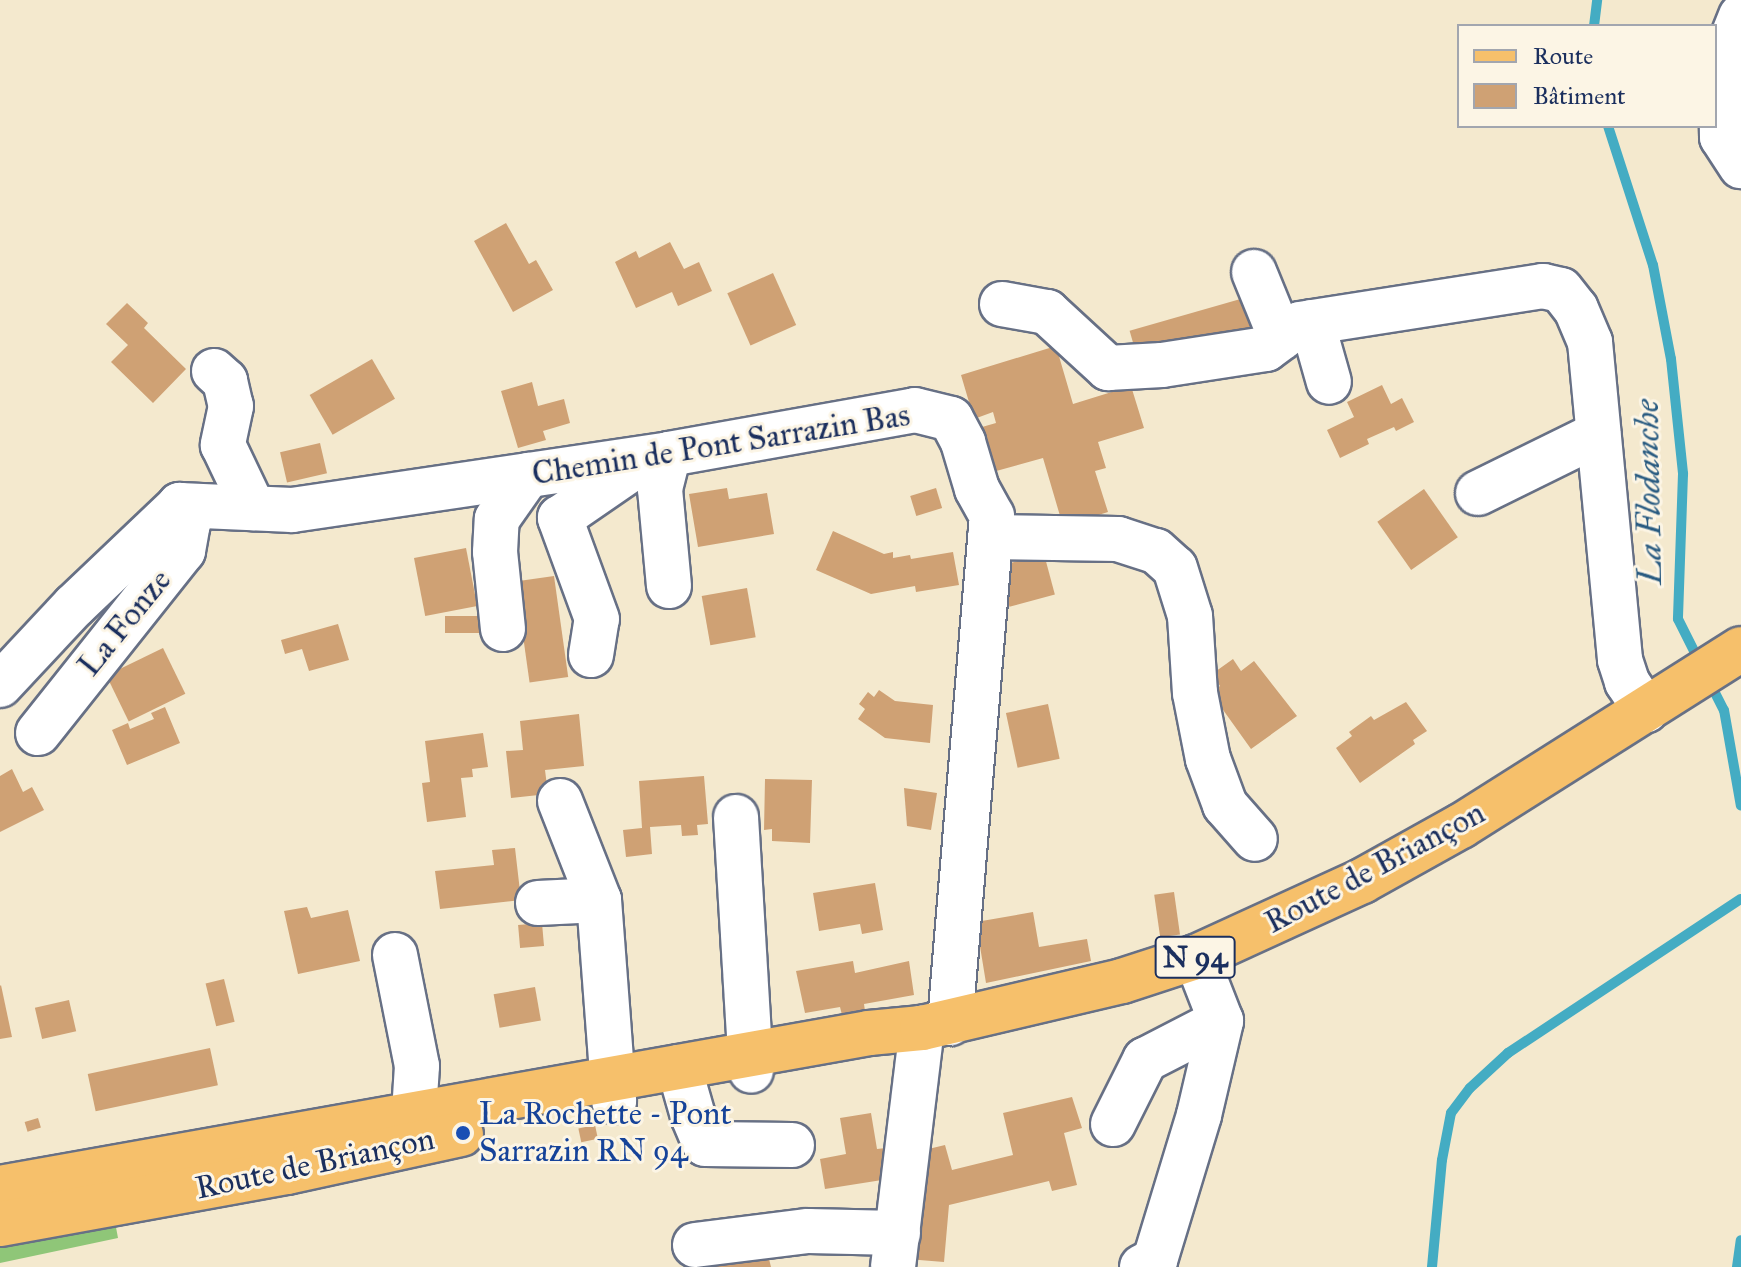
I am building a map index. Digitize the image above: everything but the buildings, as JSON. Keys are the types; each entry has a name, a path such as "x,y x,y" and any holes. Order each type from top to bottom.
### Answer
{"main road":[{"name":"N 94","path":"1663,699 1735,653"},
{"name":"Route de Briançon","path":"0,1188 203,1150 416,1128 927,1027 1122,981 1196,957 1374,874 1461,826 1663,699"},
{"name":"Route de Briançon","path":"0,1224 287,1172 416,1128"}],"street":[{"path":"1741,16 1721,66 1721,80 1722,137 1741,166"},
{"path":"1254,272 1297,328 1329,382"},
{"path":"1002,304 1047,312 1108,368 1162,365 1266,349 1297,328 1543,286 1561,290 1576,309 1590,342 1620,660 1627,682 1663,699"},
{"path":"214,371 225,381 231,406 223,445 253,508"},
{"name":"Chemin de Pont Sarrazin Bas","path":"180,505 292,510 659,456 915,410 951,419 963,442 977,489 992,516 927,1027 895,1250"},
{"path":"1478,493 1598,434"},
{"path":"591,655 597,619 560,518 569,508 659,456 669,586"},
{"path":"503,629 495,552 497,519 528,475"},
{"path":"0,685 74,606 180,505"},
{"name":"La Fonze","path":"38,733 183,551 188,524 180,505"},
{"path":"990,537 1118,539 1156,551 1175,568 1190,616 1195,693 1208,759 1225,805 1255,839"},
{"path":"560,801 599,900 612,1090"},
{"path":"736,817 752,1062"},
{"path":"538,903 599,900"},
{"path":"395,955 417,1066 416,1128"},
{"path":"1142,1267 1155,1260 1199,1115 1221,1021 1196,957"},
{"path":"1113,1124 1145,1060 1221,1021"},
{"path":"683,1076 693,1116 705,1144 792,1145"},
{"path":"0,1208 152,1181 203,1150"},
{"path":"695,1245 808,1231 895,1250"}],"green space":[{"path":"115,1222 118,1238 0,1263 0,1242"}],"waterway":[{"name":"La Flodanche","path":"1594,24 1597,0"},
{"name":"La Flodanche","path":"1609,128 1653,265 1671,359 1683,474 1678,619 1700,663"},
{"name":"La Flodanche","path":"1709,681 1724,710 1741,806"},
{"path":"1432,1267 1442,1160 1451,1113 1470,1088 1508,1053 1741,899"},
{"name":"La Flodanche","path":"1737,1267 1741,1240"}],"place":[{"name":"La Rochette - Pont Sarrazin RN 94","path":"463,1133"}]}
